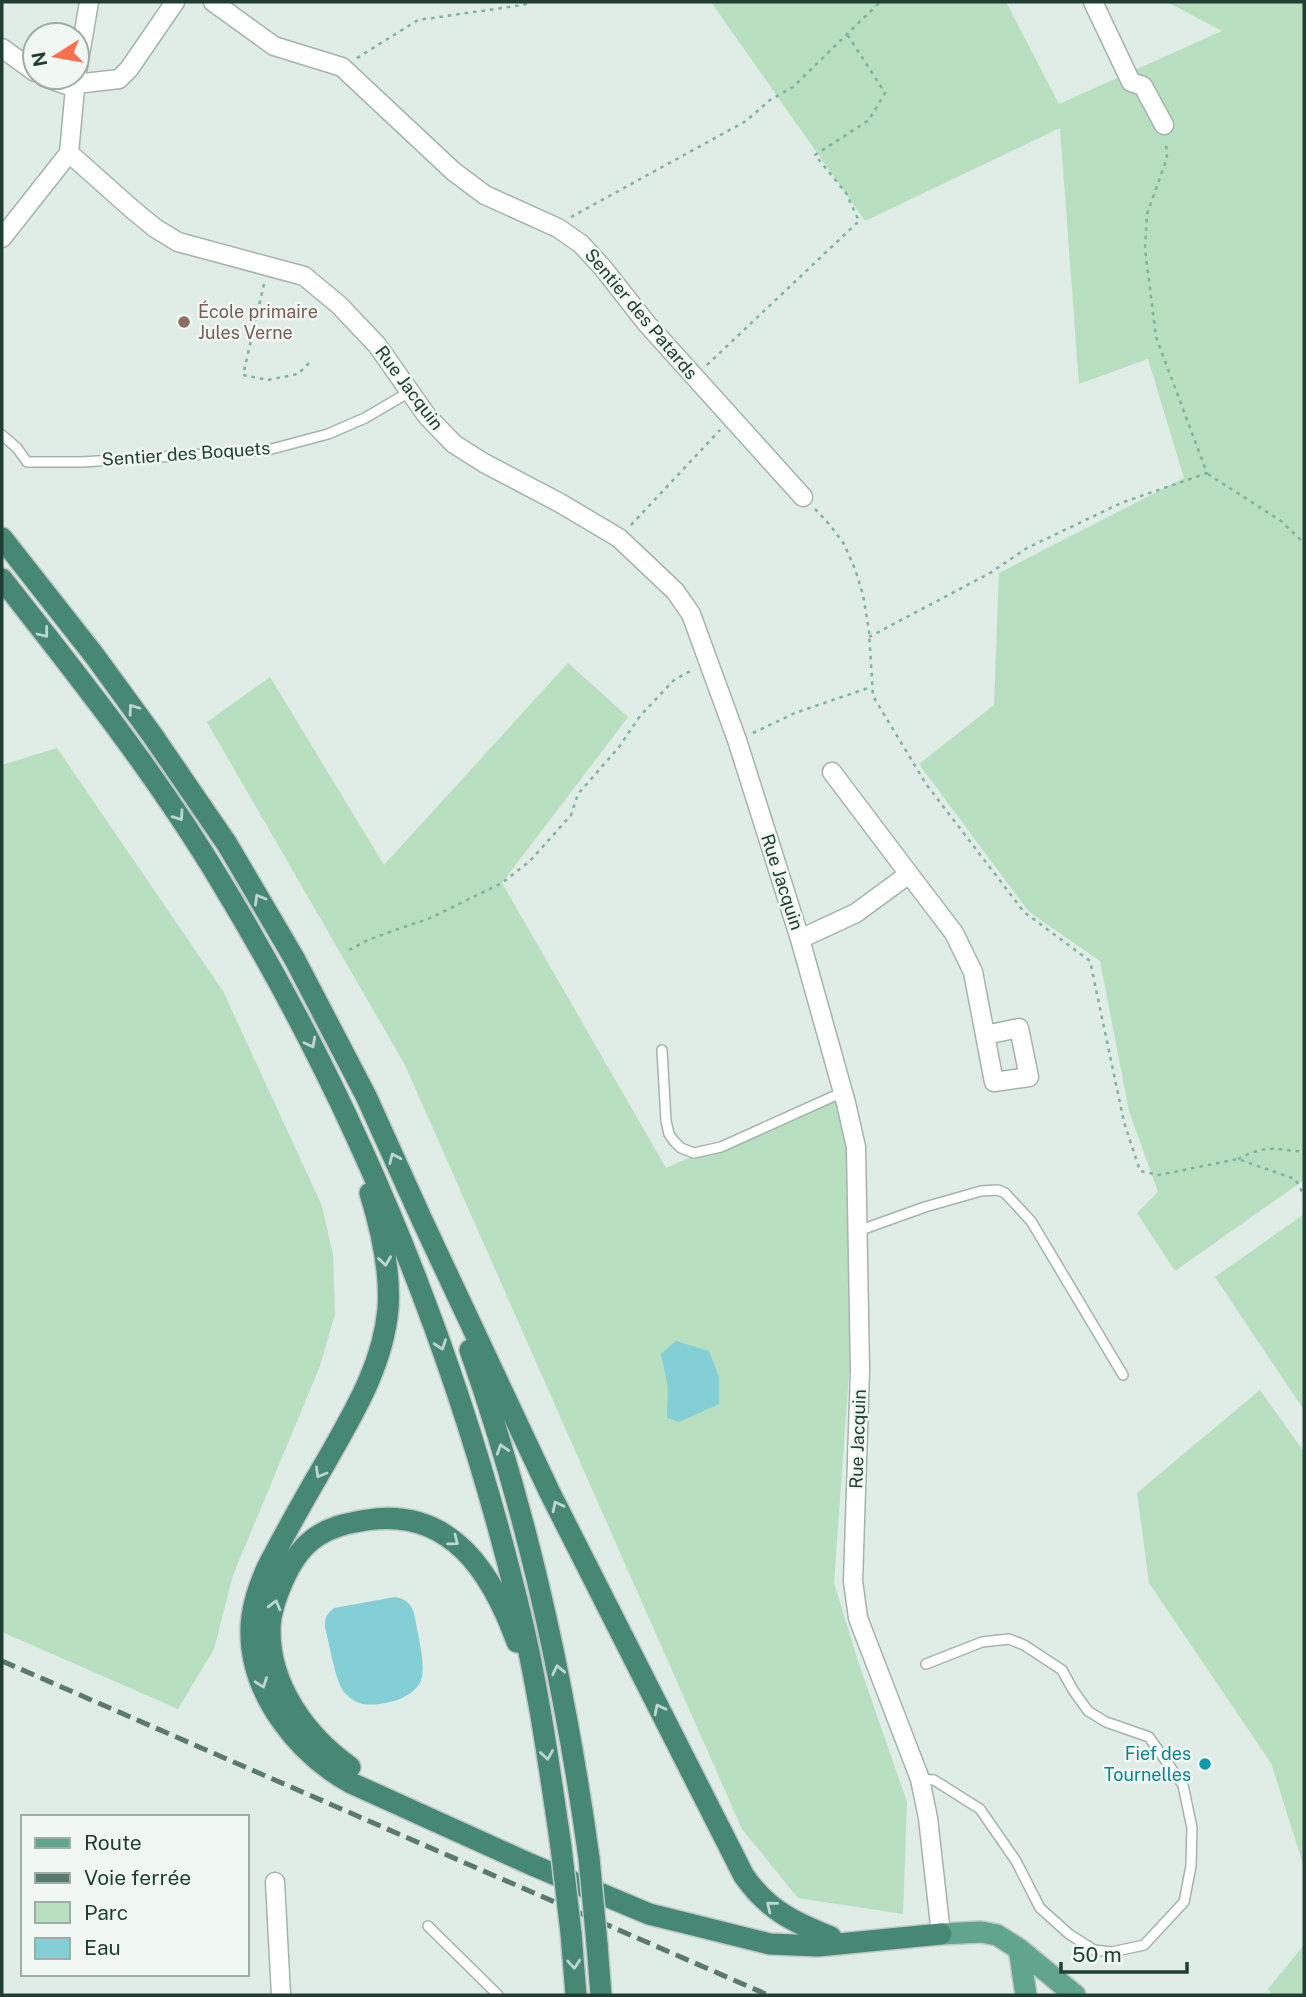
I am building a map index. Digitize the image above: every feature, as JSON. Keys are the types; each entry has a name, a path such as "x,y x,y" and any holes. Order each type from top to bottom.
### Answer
{"highway":[{"path":"2,538 153,736 227,844 294,958 371,1107 550,1493 744,1876 761,1898 777,1912 831,1937"},
{"path":"2,579 113,723 220,880 281,985 340,1101 374,1173 405,1249 467,1420 519,1606 540,1706 561,1847 576,1995"},
{"path":"340,1101 369,1188 381,1238 388,1285 387,1316 376,1368 365,1392 281,1542 258,1589 251,1623 252,1648 261,1684 294,1737 306,1751 337,1776 351,1783 530,1864 649,1914 770,1944 818,1946 941,1934"},
{"path":"422,1220 477,1370 532,1555 561,1684 578,1779 589,1858 601,1995"},
{"path":"540,1706 515,1635 489,1580 470,1555 444,1534 403,1520 388,1518 353,1522 329,1530 312,1540 298,1555 285,1577 273,1610 270,1628 273,1657 281,1685 316,1739 357,1772 513,1845 677,1912 733,1928 863,1941"}],"main road":[{"path":"941,1934 981,1932 997,1935 1019,1949 1053,1986 1075,1995"},
{"path":"1019,1949 1026,1995"}],"street":[{"path":"86,21 89,2"},
{"path":"91,78 119,79 129,69 175,2"},
{"name":"Sentier des Patards","path":"213,2 274,46 342,67 453,171 485,195 558,228 581,244 647,324 803,497"},
{"path":"1093,2 1131,82 1143,86 1164,125"},
{"path":"2,48 21,62"},
{"path":"2,238 69,153 75,91"},
{"name":"Rue Jacquin","path":"69,153 155,228 178,242 304,276 338,305 377,345 427,416 454,444 620,538 675,590 691,614 737,740 800,939 844,1092 856,1147 860,1370 853,1581 858,1618 920,1779 928,1818 941,1934"},
{"path":"832,772 954,933 973,972 985,1035"},
{"path":"800,939 856,913 909,874"},
{"path":"275,1882 281,1995"}],"lane":[{"name":"Sentier des Boquets","path":"2,435 27,461 82,462 268,450 328,434 365,418 411,391"},
{"path":"662,1050 669,1134 681,1148 694,1153 721,1147 844,1092"},
{"path":"858,1231 925,1207 981,1191 1005,1193 1031,1220 1123,1375"},
{"path":"920,1779 934,1780 980,1809 1016,1861 1040,1908 1069,1934 1094,1950 1112,1952 1144,1945 1184,1902 1191,1866 1192,1828 1183,1785 1149,1737 1106,1722 1088,1711 1062,1670 1024,1645 1009,1639 982,1642 926,1664"},
{"path":"428,1926 498,1995"}],"path":[{"path":"342,67 418,20 531,2"},
{"path":"558,228 575,213 746,121 770,100 793,87 880,2"},
{"path":"695,377 859,221 846,193 815,155 869,120 886,93 847,34"},
{"path":"1164,125 1167,158 1147,214 1145,249 1156,337 1207,473 1281,521 1304,543"},
{"path":"270,267 243,375 268,380 299,374 312,360"},
{"path":"620,538 732,418"},
{"path":"869,637 990,573 1027,548 1121,503 1207,473"},
{"path":"803,497 844,544 855,569 863,595 869,637 873,696 926,784 1024,912 1090,961 1124,1122 1140,1171 1159,1175 1238,1159 1272,1148 1290,1152 1304,1151"},
{"path":"349,950 386,933 428,919 502,883 530,861 571,815 578,794 619,747 640,716 674,680 709,661"},
{"path":"737,740 795,713 871,687"},
{"path":"1238,1159 1295,1180 1304,1195"}],"green space":[{"path":"711,2 1006,2 1059,104 1222,31 1167,2 1304,2 1304,1180 1175,1271 1137,1213 1158,1192 1129,1111 1100,961 1029,912 919,764 994,705 999,573 1184,478 1148,359 1079,384 1060,128 865,221"},
{"path":"568,663 628,717 502,883 666,1168 844,1089 852,1331 834,1583 907,1802 903,1914 798,1898 742,1829 405,1065 207,722 270,677 384,865"},
{"path":"57,748 223,991 322,1206 333,1255 335,1314 320,1366 233,1575 214,1649 178,1709 2,1632 2,765"},
{"path":"1304,1214 1304,1410 1215,1277"},
{"path":"1260,1390 1304,1452 1304,1867 1271,1763 1149,1583 1137,1493"},
{"path":"1304,1945 1304,1995 1272,1995 1268,1989"}],"water":[{"path":"676,1341 709,1351 719,1377 719,1404 679,1422 667,1418 668,1387 661,1354"},
{"path":"395,1597 407,1602 414,1613 422,1654 422,1677 414,1690 398,1700 371,1705 360,1703 346,1694 339,1684 325,1627 326,1619 334,1608"}],"railway":[{"path":"2,1661 768,1995"}],"place":[{"name":"École primaire Jules Verne","path":"184,322"},
{"name":"Fief des Tournelles","path":"1205,1764"}]}
